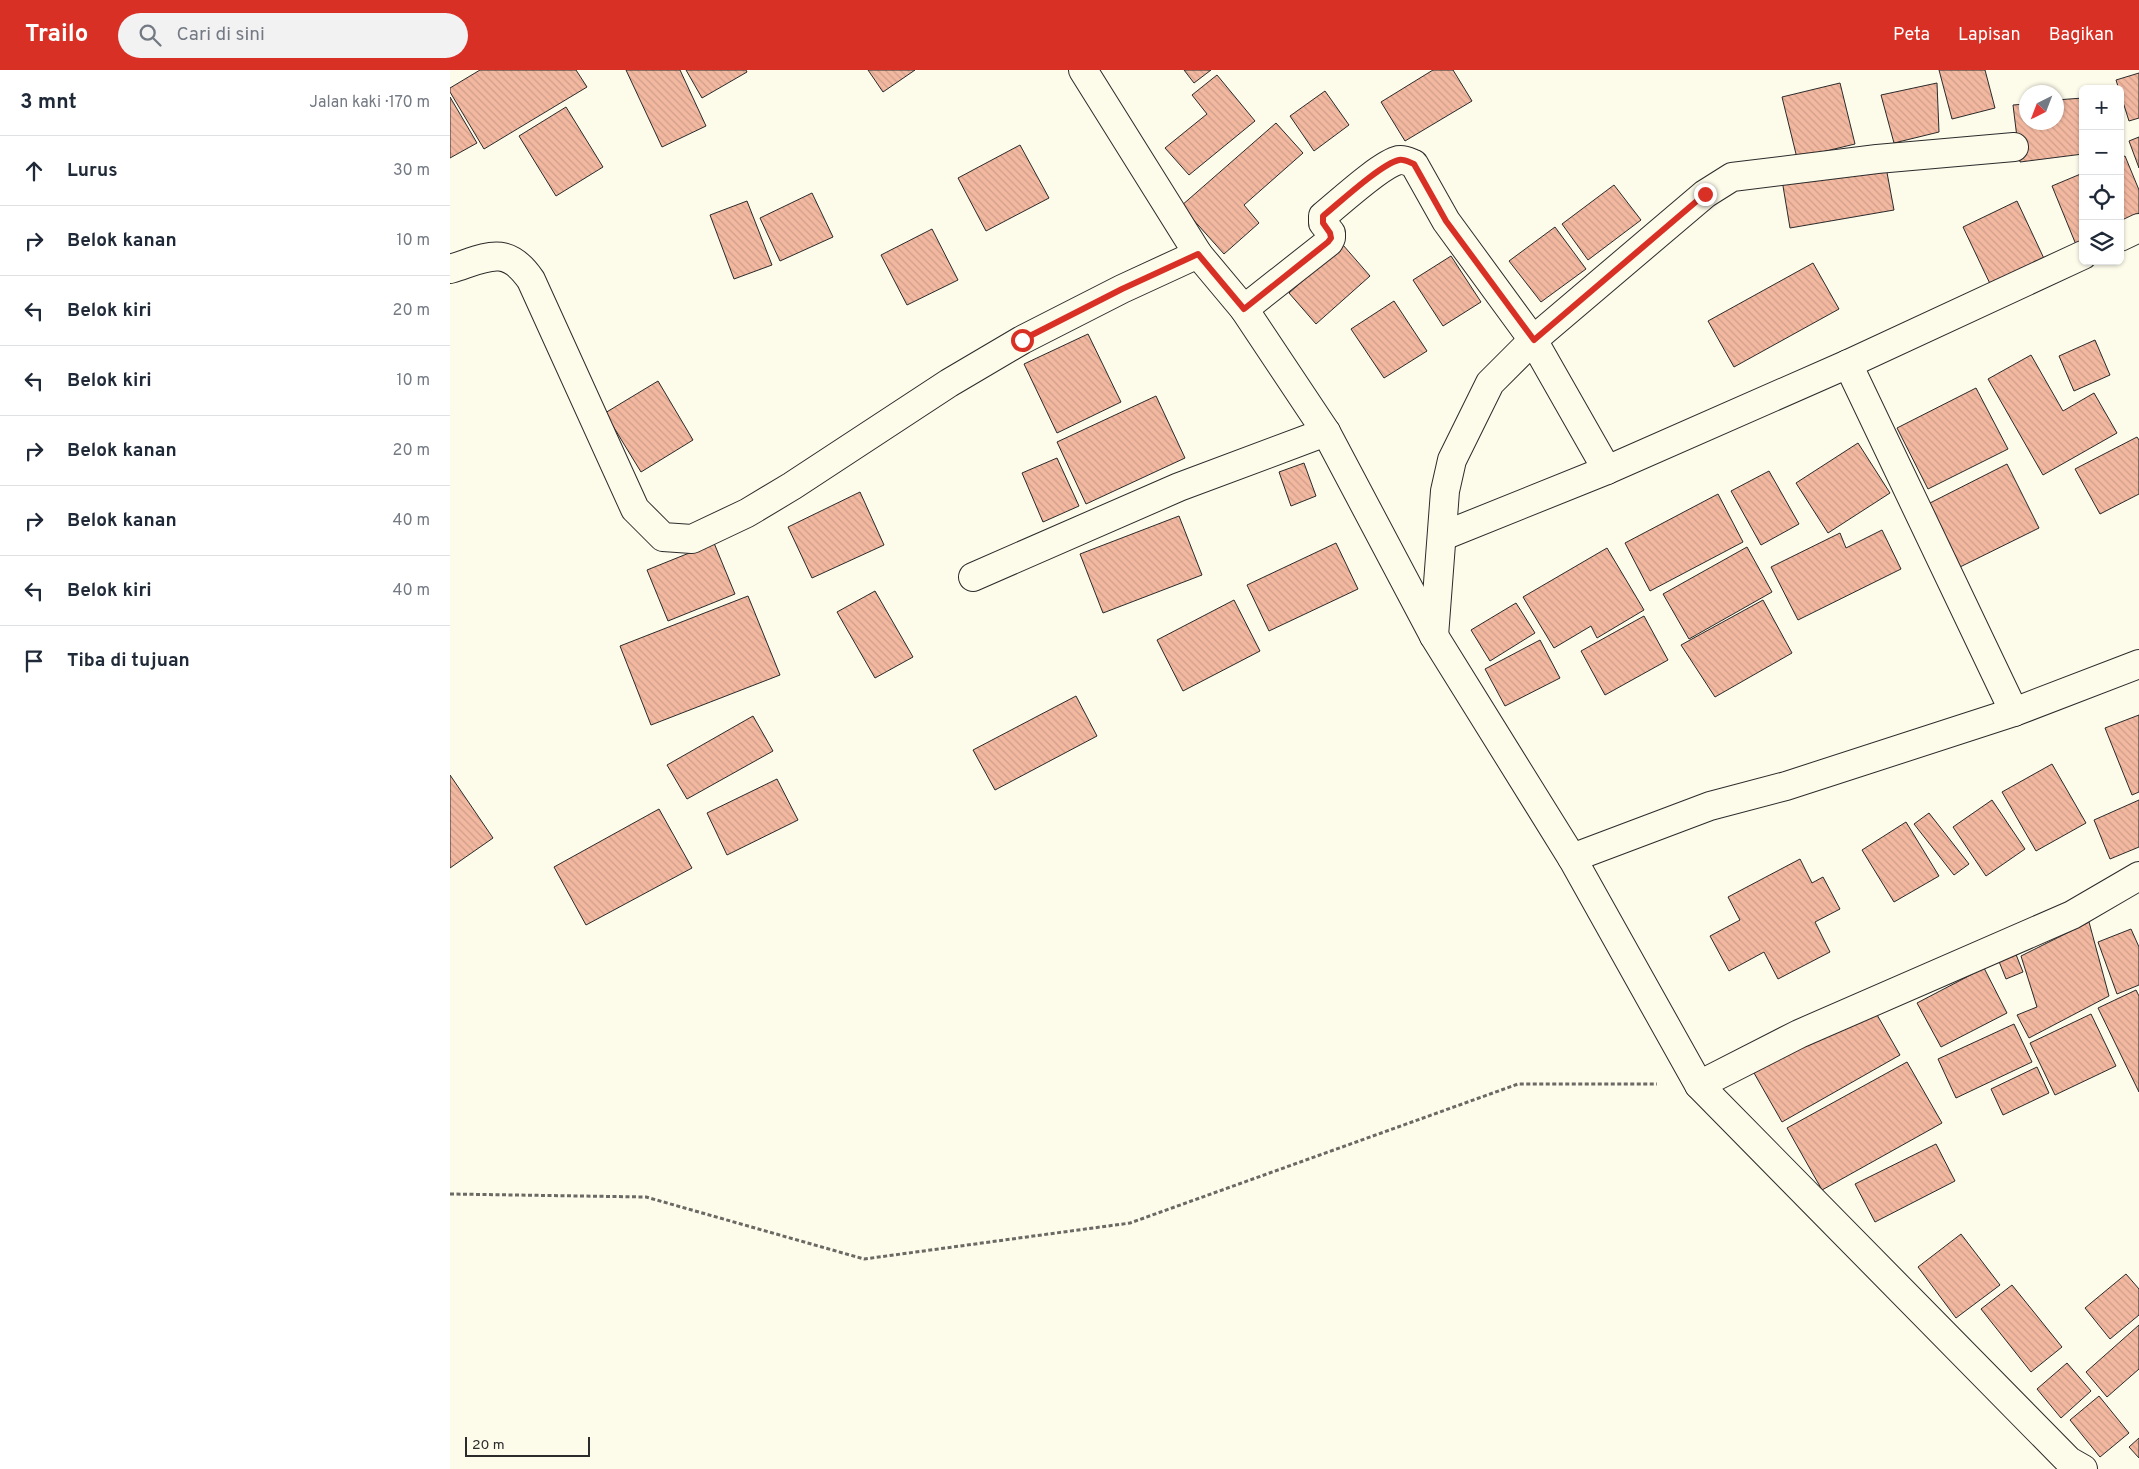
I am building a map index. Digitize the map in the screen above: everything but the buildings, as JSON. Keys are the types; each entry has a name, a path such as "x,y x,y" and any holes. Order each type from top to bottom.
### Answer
{"street":[{"path":"1083,70 1198,254 1244,309 1326,432 1434,636 1572,858 1699,1084 2069,1461 2083,1469"},
{"path":"1434,636 1445,491 1452,460 1490,383 1534,340 1705,194 1732,177 1877,159 2014,147"},
{"path":"1244,309 1328,242 1331,238 1323,223 1323,216 1380,170 1399,160 1406,160 1414,164 1446,221 1534,340 1607,470"},
{"path":"2124,235 2139,228"},
{"path":"450,268 492,257 507,256 522,265 531,280 635,509 663,538 692,539 792,486 949,384 1022,340 1122,289 1198,254"},
{"path":"1443,536 1607,470 1848,364 2079,257"},
{"path":"1848,364 2014,712"},
{"path":"973,577 1179,486 1326,432"},
{"path":"1572,858 1710,806 1786,786 2014,712 2139,664"},
{"path":"1699,1084 1799,1034 2072,915 2139,876"}],"path":[{"path":"450,1194 646,1197 864,1259 1130,1223 1518,1084 1699,1084"}],"route":[{"path":"1022,340 1122,289 1198,254 1244,309 1328,242 1331,238 1323,223 1323,216 1380,170 1399,160 1406,160 1414,164 1446,221 1534,340 1705,194"}]}
